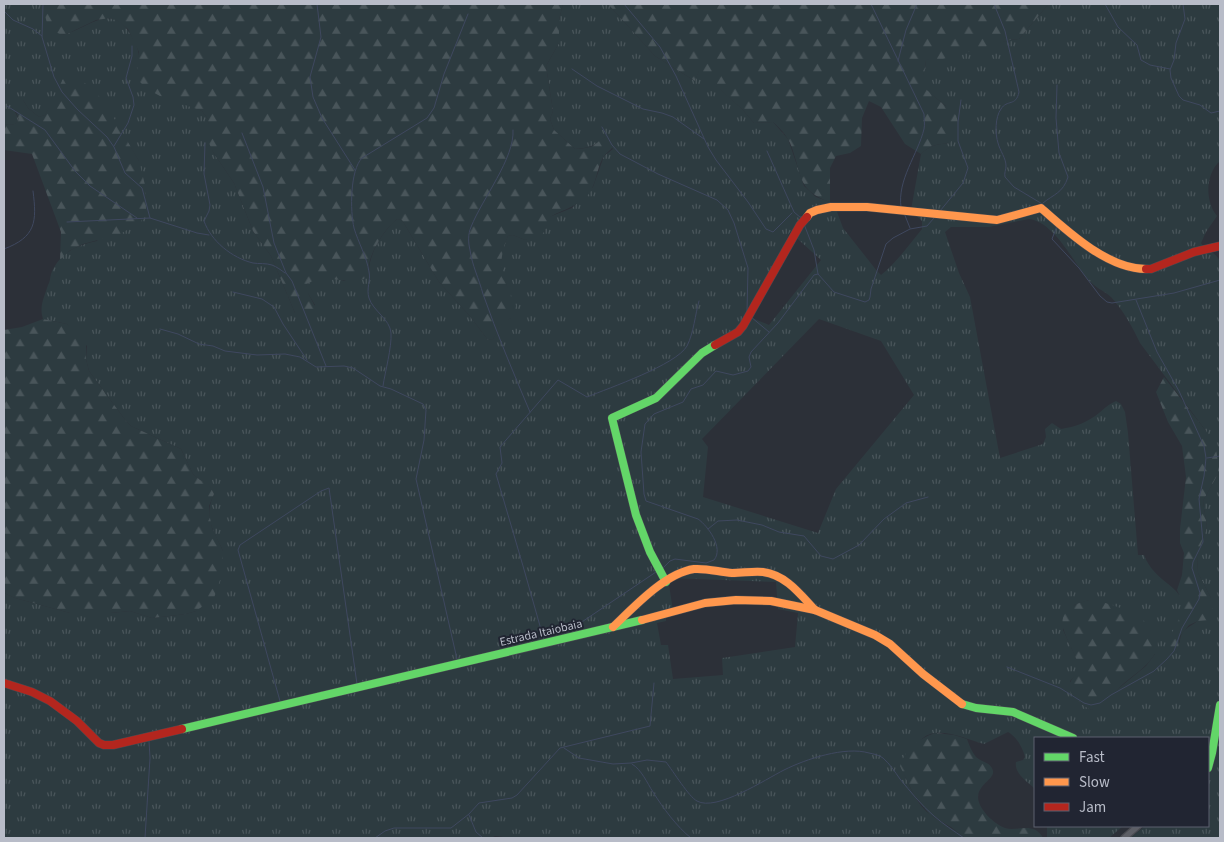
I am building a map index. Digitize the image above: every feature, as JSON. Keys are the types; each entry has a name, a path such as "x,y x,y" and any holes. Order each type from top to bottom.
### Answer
{"street":[{"path":"666,582 650,552 636,515 612,418 656,398 702,353 738,332 800,225 810,213 831,207 867,206 997,220 1014,217 1031,209 1041,208 1073,236 1104,255 1126,266 1143,270 1151,269 1194,252 1220,246"},
{"path":"612,628 666,582 683,572 697,569 722,572 766,573 780,576 815,610"},
{"name":"Estrada Itaiobaia","path":"4,683 22,688 46,700 73,716 99,743 113,745 612,628 705,603 721,600 761,600 815,610 883,639 960,703 976,708 1013,712 1071,737"},
{"path":"1209,765 1220,705"},
{"path":"1124,838 1137,827"}],"green space":[{"path":"4,4 42,4 62,35 98,20 107,18 115,20 123,25 136,44 139,57 137,72 186,104 202,111 208,119 213,152 234,183 253,231 271,256 295,313 315,305 306,290 307,284 315,279 332,277 344,281 369,270 378,242 397,219 402,220 439,282 469,315 488,340 493,339 502,323 511,318 507,286 502,275 501,263 502,249 508,236 513,235 525,240 544,232 549,217 572,208 593,187 604,156 613,149 605,137 591,146 575,149 554,130 550,119 553,111 546,66 559,43 559,20 563,4 608,4 655,56 695,81 699,70 742,109 754,123 773,122 788,139 804,186 816,197 830,202 836,209 843,228 881,275 898,259 922,229 922,221 911,210 921,154 934,146 950,143 946,106 920,85 926,60 1019,39 1046,7 1051,4 1220,4 1220,161 1212,173 1208,188 1210,203 1217,216 1201,243 1220,261 1220,838 1130,838 1144,827 1209,827 1209,737 1034,737 1034,788 1017,770 1016,762 1023,760 1025,757 1019,743 1008,732 984,744 945,733 929,734 917,744 901,766 921,806 932,816 965,838 513,838 495,836 491,838 4,838 4,593 15,598 70,613 130,611 152,618 186,614 196,611 223,551 209,517 214,494 208,484 193,474 181,449 131,426 89,371 86,359 87,346 67,324 43,319 42,302 54,267 70,251 97,241 139,161 124,137 53,101 45,115 39,117 28,108 23,100 15,112 19,120 13,125 4,124","holes":["1029,219 1038,222 1054,234 1090,281 1111,297 1127,319 1140,343 1206,431 1218,474 1203,501 1207,527 1197,556 1198,573 1211,598 1199,619 1184,631 1180,643 1171,635 1180,619 1183,607 1181,597 1151,567 1144,555 1138,555 1128,433 1125,412 1121,404 1116,401 1090,419 1071,427 1061,429 1052,423 1045,429 1046,437 1043,444 1000,458 970,297 959,273 945,232 951,227 989,227","790,232 821,260 769,325 750,317","819,319 881,341 914,395 836,489 818,533 703,497 708,447 702,439","668,578 776,582 778,609 798,613 795,647 722,658 723,675 673,679 668,645 661,645 657,623 666,621 666,613 673,611","1089,600 1155,654 1146,666 1092,710 1077,699 1070,681 1081,670 1063,630 1074,605"]},
{"path":"42,4 563,4 559,20 559,43 546,66 553,111 550,119 554,130 575,149 592,146 610,134 614,134 616,142 604,156 593,186 585,198 550,217 544,232 539,236 525,240 513,235 508,236 502,255 502,264 505,280 516,306 511,318 502,324 493,339 488,340 469,315 439,282 402,220 397,219 378,243 372,254 368,272 364,279 349,281 323,279 307,284 308,293 314,304 315,312 313,317 305,320 295,313 271,256 253,231 234,183 213,152 209,143 208,119 202,111 160,96 147,89 138,80 139,52 128,29 118,21 110,18 96,20 62,35 53,31 47,23"},
{"path":"608,4 1051,4 1046,7 1019,39 943,59 926,60 921,85 956,115 959,126 950,143 934,146 921,154 905,144 881,107 869,101 862,118 861,146 850,153 836,156 830,168 830,202 820,198 807,188 800,176 790,143 773,122 754,123 742,109 699,71 695,81 655,56"},
{"path":"69,75 76,77 86,84 104,101 139,161 145,185 146,209 141,222 120,234 83,244 69,251 60,260 61,232 32,154 4,150 4,124 14,124 19,120 13,103 14,99 23,100 28,108 39,117 45,115 64,77"},
{"path":"43,319 67,324 86,340 86,359 89,371 126,421 131,426 181,449 193,474 200,480 208,483 214,494 209,506 209,513 212,528 223,551 221,577 214,598 196,611 152,618 130,611 70,613 15,598 4,593 4,330 22,327"},
{"path":"1164,377 1206,431 1216,448 1218,463 1218,474 1203,501 1207,527 1197,556 1198,573 1211,598 1213,616 1209,620 1198,621 1189,625 1180,636 1178,649 1171,652 1167,648 1167,643 1180,618 1182,605 1177,590 1182,575 1184,553 1180,543 1180,529 1186,477 1182,446 1168,422 1156,392"},
{"path":"1089,600 1109,604 1134,614 1145,621 1153,630 1157,639 1157,649 1151,660 1104,702 1092,710 1084,706 1070,691 1070,683 1080,670 1067,638 1063,620 1066,612 1074,605"},
{"path":"935,733 954,735 967,739 976,757 992,768 992,775 982,787 978,798 980,805 990,818 1005,828 1030,828 1039,833 1043,838 965,838 951,827 930,815 914,795 900,766 913,745"},
{"path":"1047,827 1122,827 1109,838 1047,838"}],"waterway":[{"path":"43,4 42,37 54,77 62,92 77,109 107,137 114,147 125,173 142,188 150,218"},
{"path":"317,4 321,37 310,77 313,97 322,118 355,170"},
{"path":"624,4 660,47 676,76 708,147 766,229 773,232 792,213"},
{"path":"871,4 924,114 924,129 902,187 901,207"},
{"path":"898,61 906,30 917,4"},
{"path":"994,4 1005,31 1019,92 1016,100 1003,106 997,121 997,139 1006,163 1005,177 1014,187 1044,205"},
{"path":"1105,4 1118,27 1137,45 1141,60 1150,65 1170,69"},
{"path":"1183,4 1185,19 1176,43 1174,60 1170,70 1171,78 1179,96 1183,100 1200,105 1211,113 1220,111"},
{"path":"4,11 13,20 33,29 42,36"},
{"path":"383,386 391,333 388,323 371,303 368,295 368,266 353,221 352,191 355,172 362,158 427,118 434,108 444,74 468,14"},
{"path":"114,146 128,123 134,105 126,78 132,56 132,46"},
{"path":"572,69 597,86 643,109 673,117 704,139"},
{"path":"1043,203 1064,187 1068,177 1059,153 1056,118 1057,85"},
{"path":"940,211 963,183 968,168 958,141 961,100"},
{"path":"7,106 45,130 75,171 90,186 137,218"},
{"path":"602,127 612,145 620,154 658,174 717,200 728,210 748,268 747,312"},
{"path":"513,130 509,153 470,230 469,247 488,309 530,412"},
{"path":"242,133 263,187 274,243 286,273 292,281 326,366"},
{"path":"205,143 204,174 210,205 204,221 207,228 217,242 230,253 245,261 272,265 285,273"},
{"path":"767,151 794,212 801,218"},
{"path":"4,249 23,239 32,227 35,211 33,191"},
{"path":"904,213 910,228"},
{"path":"67,222 150,218 209,235"},
{"path":"804,224 814,250 818,274 834,292 865,302 869,300 886,244 910,229 927,226 934,218"},
{"path":"1057,226 1052,239 1107,302 1112,303 1174,293 1220,280"},
{"path":"662,569 675,559 706,563 714,560 717,550 714,538 698,519 646,501 641,452 645,424 654,414 683,402 691,389 703,385 716,371 733,375 748,371 751,367 749,357 751,352 778,323 814,275 818,274"},
{"path":"233,292 262,299 274,307 307,360"},
{"path":"1007,667 1060,688 1084,703 1091,705 1100,703 1154,671 1167,659 1174,651 1182,628 1199,599 1200,593 1192,568 1203,542 1199,499 1206,458 1204,446 1179,391 1157,352 1136,300"},
{"path":"544,640 496,474 502,463 500,447 558,380 587,397 670,361 687,346 699,301"},
{"path":"751,317 769,332"},
{"path":"160,329 178,334 199,344 213,346 225,351 257,355 285,354 300,357 316,367 344,366 353,368 380,386 423,404 426,410 424,440 416,479 457,659"},
{"path":"1207,458 1220,456"},
{"path":"280,701 238,550 240,545 321,491 329,488 357,684"},
{"path":"708,529 718,521 737,520 762,525 779,532 804,536 821,556 833,559 859,545 884,519 906,503 928,497"},
{"path":"394,675 561,636 656,572"},
{"path":"375,838 385,831 394,828 451,828 469,814 479,803 512,798 517,795 560,748 650,726 654,683"},
{"path":"145,838 150,758 149,741"},
{"path":"564,748 579,758 613,764 647,760 666,762 694,799 705,803 716,802 741,793 784,770 814,758 849,751 873,754 886,760 929,812 964,838"},
{"path":"632,764 641,773 670,817 691,838"},
{"path":"469,815 476,832 483,838"}],"traffic: fast":[{"path":"666,582 650,552 636,515 612,418 656,398 702,353 715,345"},
{"path":"182,729 642,620"},
{"path":"962,704 976,708 1013,712 1071,737"},
{"path":"1209,764 1220,705"}],"traffic: slow":[{"path":"807,217 810,213 817,210 831,207 867,207 997,220 1041,208 1063,228 1103,256 1117,263 1146,269"},
{"path":"613,627 661,584 672,577 694,569 732,573 763,572 771,574 786,581 815,610"},
{"path":"642,620 705,603 736,600 771,601 815,610 875,635 890,644 923,674 962,704"}],"traffic: jam":[{"path":"715,345 738,332 743,326 800,225 807,217"},
{"path":"1146,269 1151,269 1194,252 1220,246"},
{"path":"4,683 32,692 50,701 77,721 99,743 104,745 113,745 182,729"}]}
